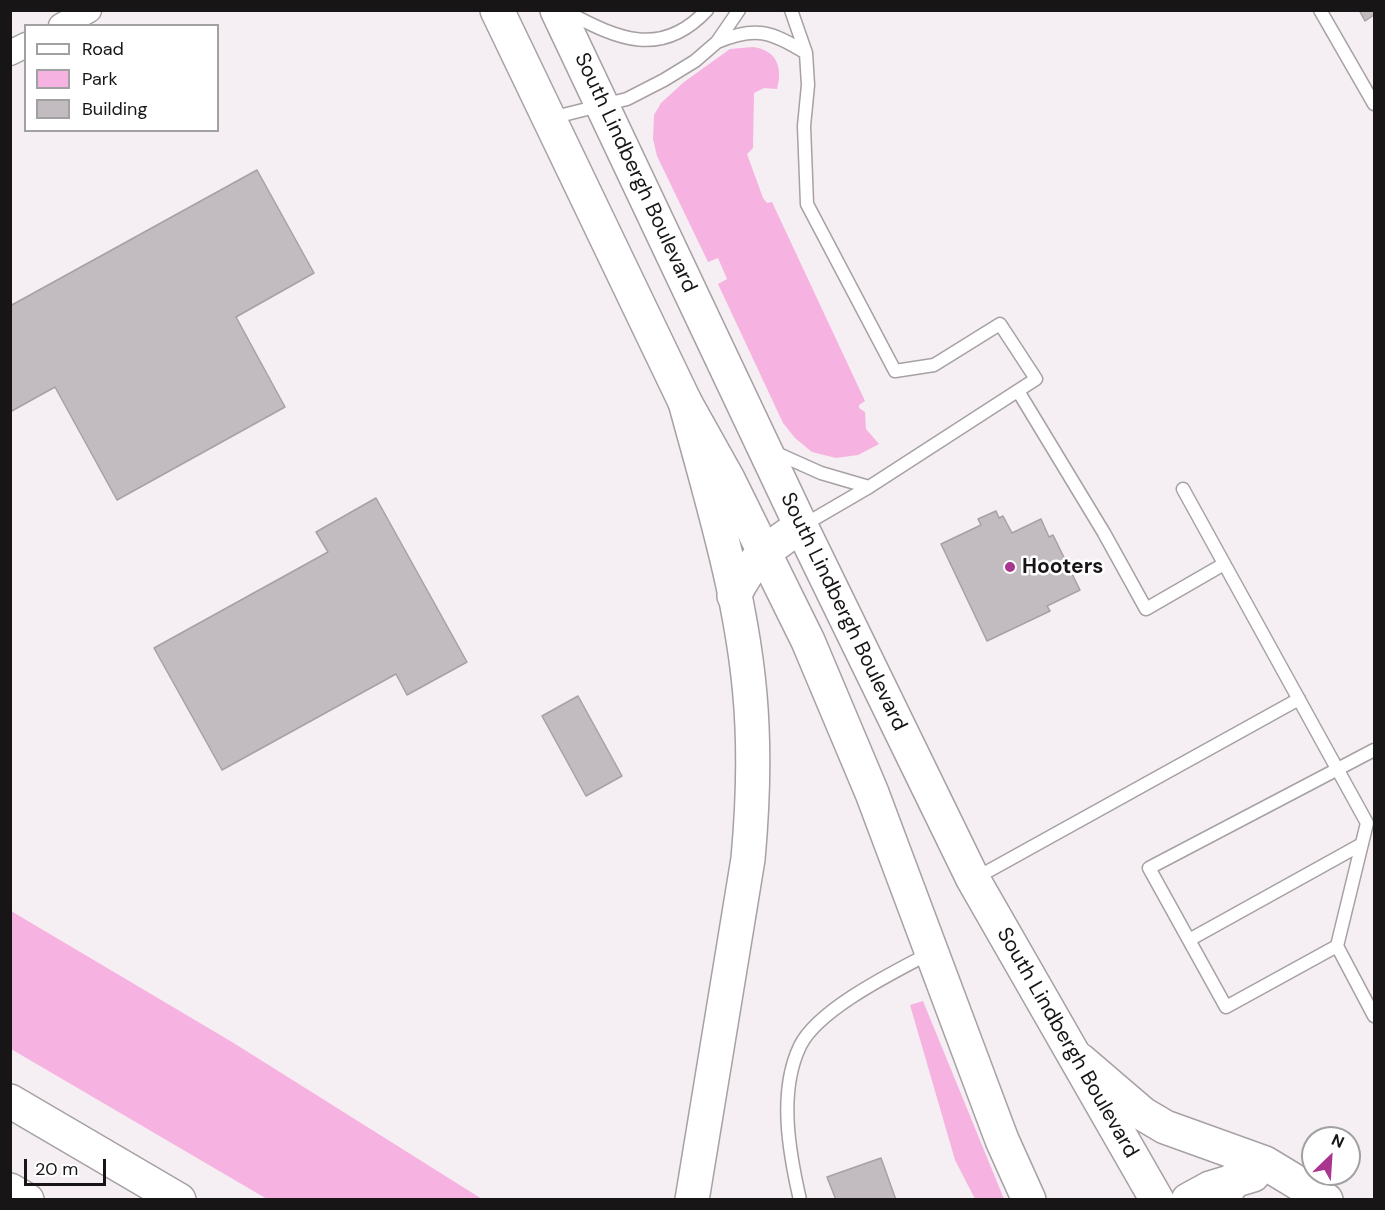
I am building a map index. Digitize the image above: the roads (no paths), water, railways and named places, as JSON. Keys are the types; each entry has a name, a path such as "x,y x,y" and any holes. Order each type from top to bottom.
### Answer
{"main road":[{"path":"497,10 685,402 728,479 808,641 840,716 1002,1140 1029,1200"},
{"name":"South Lindbergh Boulevard","path":"557,10 801,526 973,879 1077,1056 1156,1200"},
{"path":"685,402 720,526 734,596 752,725 753,803 748,859 692,1200"},
{"path":"734,596 748,567 764,551 801,526"},
{"path":"1077,1056 1143,1114 1165,1126 1265,1163 1312,1191"},
{"path":"10,1101 179,1200"},
{"path":"1188,1200 1210,1188 1228,1189 1252,1175 1270,1176 1312,1191"},
{"path":"10,1190 27,1200"}],"street":[{"path":"64,24 88,10"},
{"path":"10,53 24,46"}],"lane":[{"path":"564,10 614,35 660,40 680,32 707,10"},
{"path":"548,118 627,99 664,80 695,61 717,42 739,10"},
{"path":"791,10 806,53 808,84 804,126 807,204 895,371 933,365 1000,324 1036,379 869,487 801,526"},
{"path":"1320,10 1374,104"},
{"path":"717,42 740,32 758,31 777,36 806,53"},
{"path":"1018,391 1104,533 1146,609 1224,564"},
{"path":"764,448 821,473 869,487"},
{"path":"1183,489 1367,823 1337,946 1374,1016"},
{"path":"973,879 1299,699"},
{"path":"1337,946 1226,1007 1149,868 1374,750"},
{"path":"1189,940 1362,844"},
{"path":"800,1200 790,1154 789,1086 801,1045 827,1016 864,988 931,952"}],"place":[{"name":"Hooters","path":"1010,567"}]}
